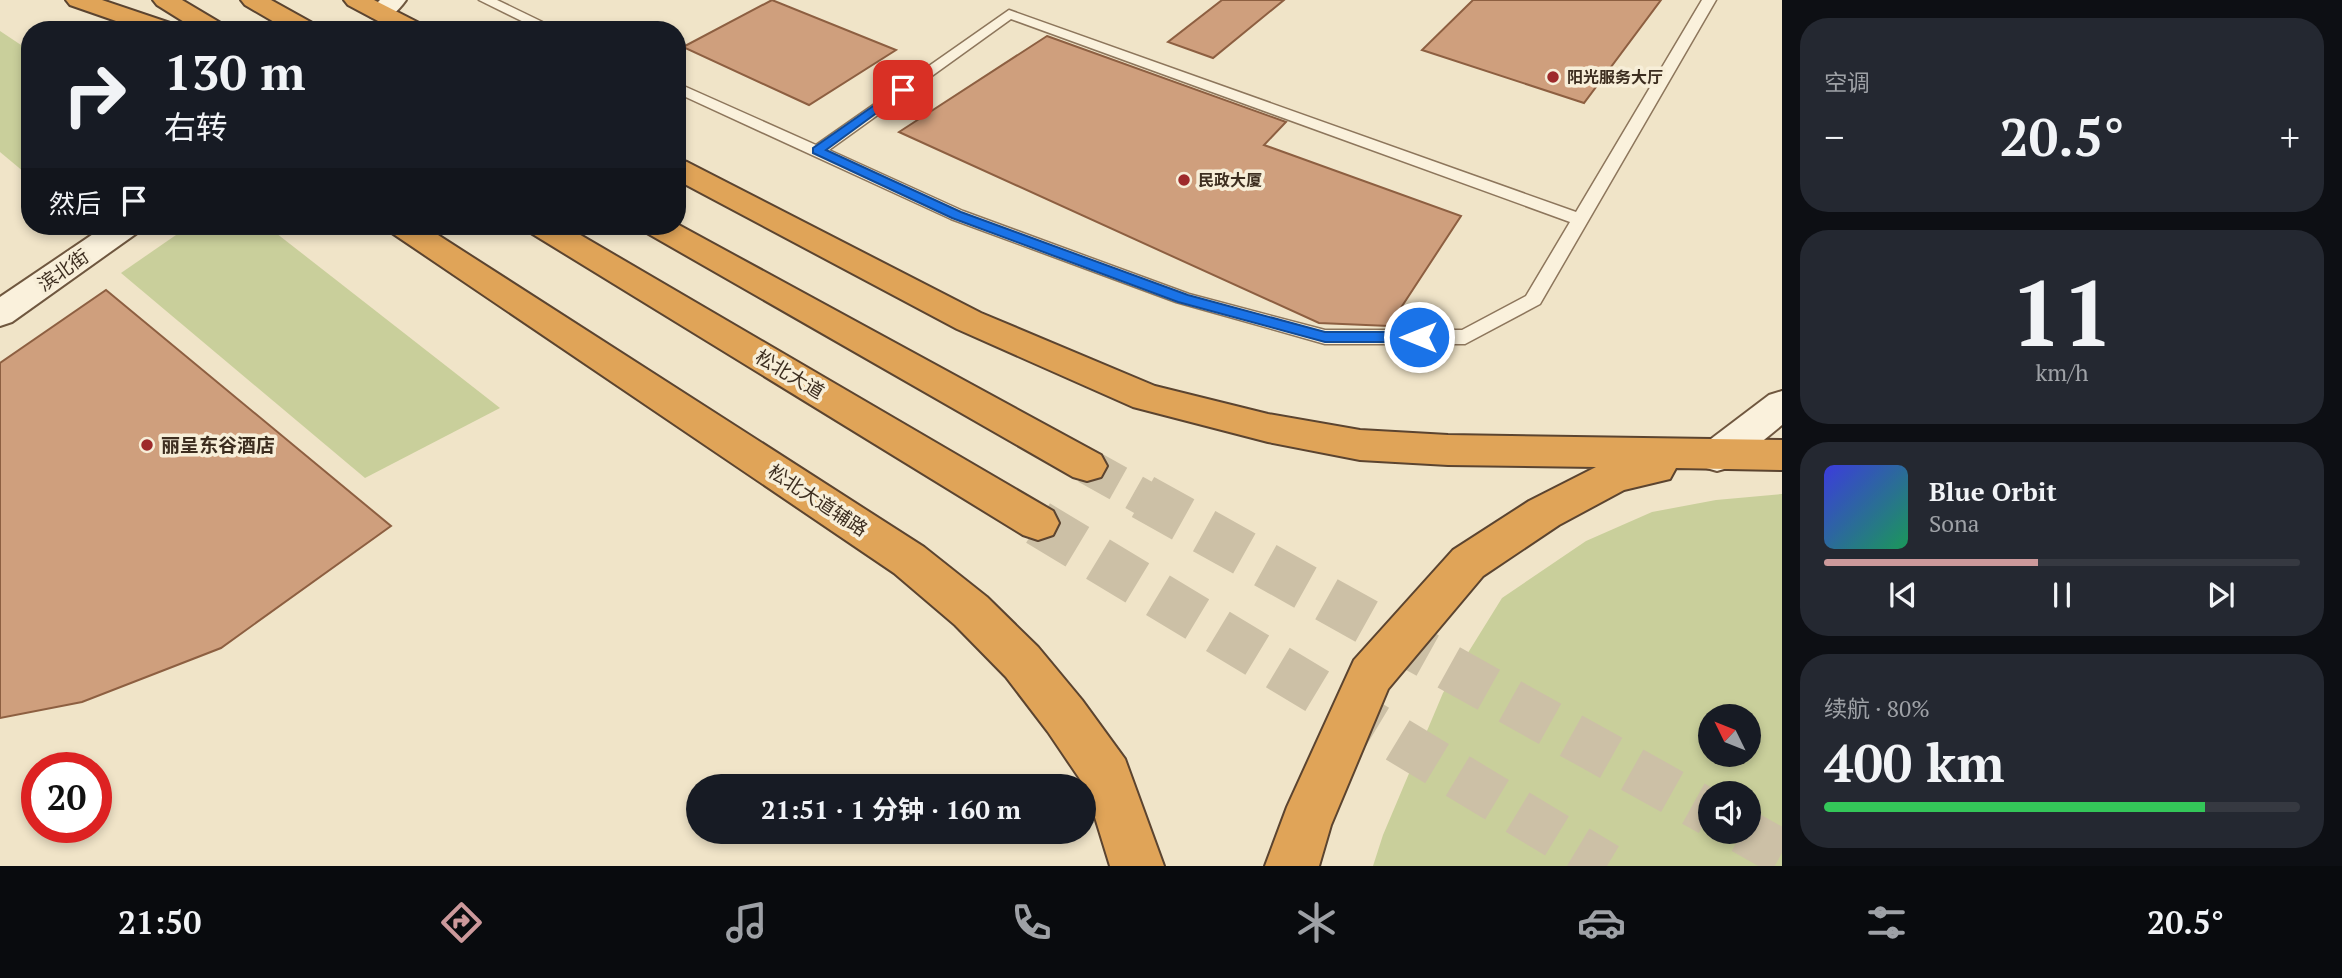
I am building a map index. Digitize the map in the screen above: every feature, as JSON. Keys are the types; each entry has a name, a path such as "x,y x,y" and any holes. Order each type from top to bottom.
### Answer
{"highway":[{"path":"60,0 92,21"},
{"path":"78,0 140,21"},
{"path":"165,0 200,21"},
{"path":"253,0 291,21"},
{"path":"278,0 298,21"},
{"path":"356,0 387,6 404,21"},
{"path":"686,173 969,321 1146,397 1268,428 1360,444 1448,450 1782,456"},
{"name":"松北大道辅路","path":"417,235 909,560 971,611 1022,662 1065,716 1107,776 1137,866"},
{"name":"松北大道","path":"557,235 1038,523"},
{"path":"674,235 1087,466"},
{"path":"1292,866 1305,825 1370,675 1468,563 1544,513 1615,476 1717,456"}],"street":[{"name":"滨北街","path":"0,314 113,235"},
{"path":"1717,456 1782,405"}],"lane":[{"path":"486,0 532,21"},
{"path":"686,91 957,215 1183,298 1325,337 1465,337 1533,300 1709,0"},
{"path":"818,151 1009,15 1581,220"}],"green space":[{"path":"0,31 21,45 21,170 0,152"},
{"path":"176,235 279,235 500,408 365,478 121,273"},
{"path":"1782,494 1782,866 1373,866 1383,835 1443,693 1502,598 1586,541 1652,512 1716,500"}],"building":[{"path":"772,0 896,50 809,105 686,48 686,45"},
{"path":"1222,0 1284,0 1213,58 1168,42"},
{"name":"阳光服务大厅","path":"1473,0 1661,0 1584,103 1422,50"},
{"name":"民政大厦","path":"1047,36 1286,122 1264,145 1461,216 1389,326 1319,323 899,132"},
{"name":"丽呈东谷酒店","path":"106,290 391,526 221,648 82,702 0,718 0,363"}],"tunnel":[{"path":"1087,466 1146,499"},
{"path":"1143,497 1698,806"},
{"path":"1038,523 1607,866"},
{"path":"1761,841 1782,853"}],"place":[{"name":"阳光服务大厅","path":"1553,77"},
{"name":"民政大厦","path":"1184,180"},
{"name":"丽呈东谷酒店","path":"147,445"}],"route":[{"path":"903,90 818,151 957,215 1183,298 1325,337 1419,337"}]}
